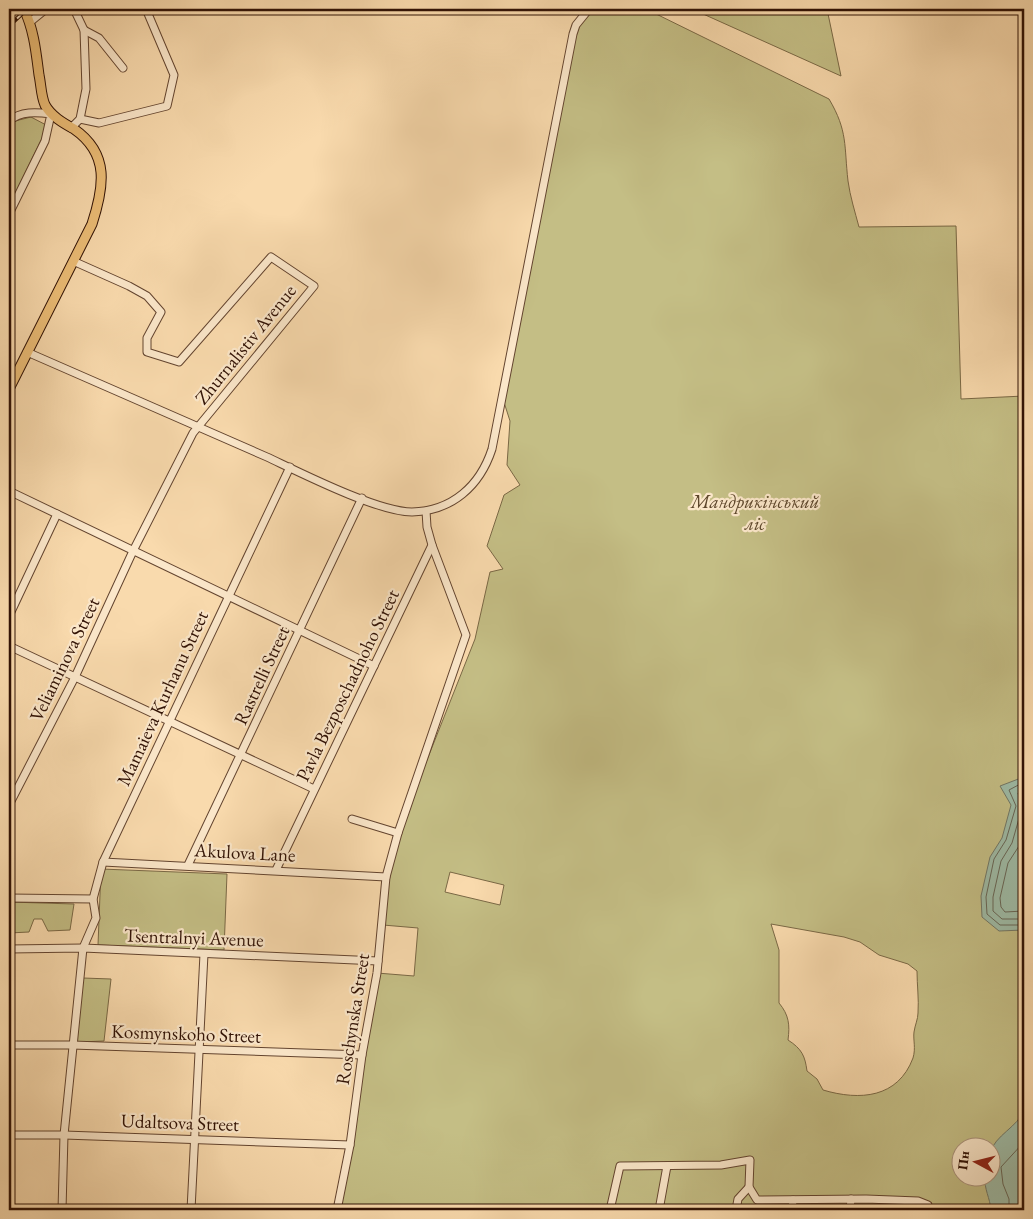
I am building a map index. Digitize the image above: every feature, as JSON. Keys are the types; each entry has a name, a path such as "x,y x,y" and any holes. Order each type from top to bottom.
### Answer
{"main road":[{"path":"9,389 92,224 97,209 101,174 99,156 93,146 51,114 44,104 30,22 24,9"}],"street":[{"path":"30,22 46,9"},
{"path":"71,128 80,119 86,89 84,30 74,9"},
{"path":"80,119 99,122 167,106 174,75 146,9"},
{"path":"198,426 362,498 394,510 426,511 450,504 471,488 488,462 573,34 576,25 589,9"},
{"path":"84,30 99,38 123,68"},
{"path":"9,121 14,116 31,112 51,114 45,141 9,214"},
{"name":"Zhurnalistiv Avenue","path":"27,352 198,426 314,286 271,257 179,362 147,352 147,338 161,312 146,296 129,286 73,261"},
{"name":"Veliaminova Street","path":"9,805 75,677 134,551 192,434 198,426"},
{"name":"Mamaieva Kurhanu Street","path":"62,1210 64,1135 83,948 96,918 93,899 103,862 290,467"},
{"path":"9,491 301,629 374,666"},
{"name":"Rastrelli Street","path":"188,865 362,498"},
{"path":"426,511 427,527 432,545"},
{"path":"9,616 57,514"},
{"name":"Pavla Bezposchadnoho Street","path":"276,870 432,545"},
{"name":"Roschynska Street","path":"337,1210 350,1146 362,1054 378,961 383,926 386,877 398,833 466,635 432,545"},
{"path":"9,646 314,789"},
{"path":"352,818 398,833"},
{"name":"Akulova Lane","path":"103,862 188,865 386,877"},
{"path":"9,898 93,899"},
{"name":"Tsentralnyi Avenue","path":"9,949 83,948 378,961"},
{"path":"191,1210 204,954"},
{"name":"Kosmynskoho Street","path":"9,1045 72,1045 199,1051 362,1054"},
{"name":"Udaltsova Street","path":"9,1135 195,1139 350,1146"},
{"path":"610,1210 620,1166 721,1165 750,1160 749,1187 757,1200 851,1199 918,1201 928,1205 927,1210"},
{"path":"659,1210 667,1166"},
{"path":"736,1210 738,1199 749,1187"},
{"path":"850,1210 851,1199"},
{"path":"792,1210 793,1200"}],"green space":[{"name":"Мандрикінський ліс","path":"589,9 646,9 829,99 842,130 849,187 859,227 956,226 961,399 1024,396 1024,1210 337,1210 377,973 414,976 418,928 383,925 384,895 398,833 475,639 490,572 503,569 487,546 504,495 520,485 507,465 510,421 502,396 573,34","holes":["450,872 504,885 500,905 445,892","771,924 844,937 860,942 879,955 908,964 917,971 918,1018 914,1032 914,1054 906,1071 888,1089 864,1095 851,1095 823,1090 817,1079 807,1071 804,1057 800,1050 788,1040 788,1020 779,1003 779,950"]},
{"path":"692,9 827,9 841,76"},
{"path":"31,117 48,126 9,206 9,126 15,121"},
{"path":"101,869 227,874 224,950 98,945"},
{"path":"9,902 74,904 70,930 48,931 42,919 34,919 29,932 9,933"},
{"path":"83,978 111,979 104,1041 79,1042 77,1040"}],"water":[{"path":"1024,713 1024,930 999,931 982,917 981,896 990,857 1002,838 1011,805 1000,786 1021,778 1021,736"},
{"path":"1024,1110 1024,1210 991,1210 986,1186 1000,1186 1000,1138 1021,1116"}],"railway":[{"path":"9,26 27,9"}]}
